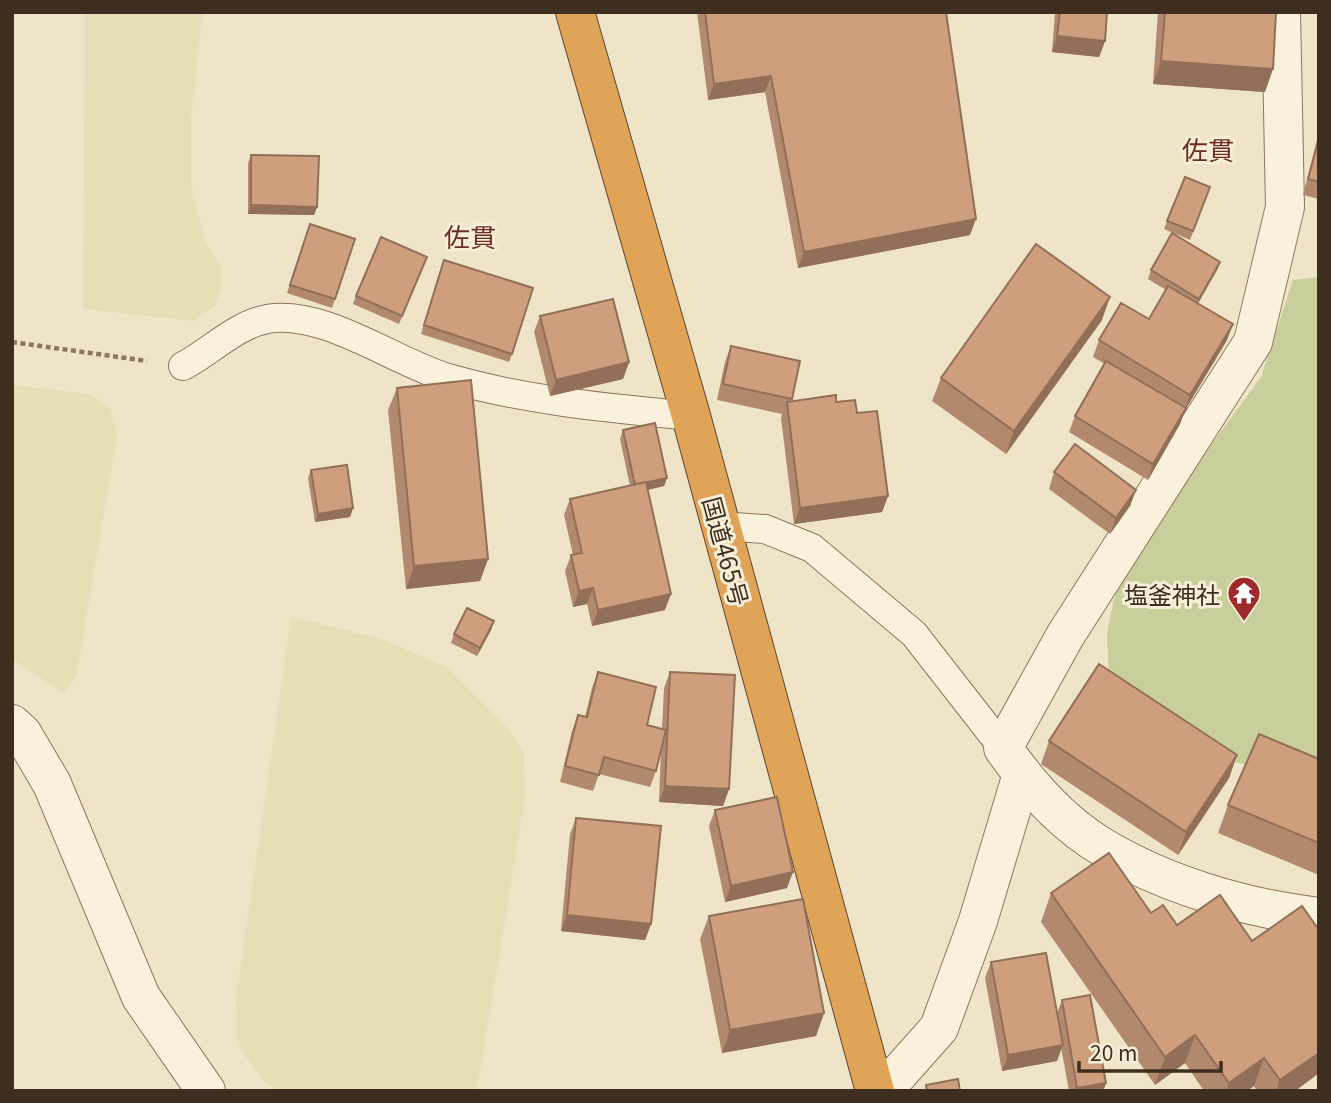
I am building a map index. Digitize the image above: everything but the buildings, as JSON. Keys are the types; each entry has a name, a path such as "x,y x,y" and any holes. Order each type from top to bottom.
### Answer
{"highway":[{"name":"国道465号","path":"575,12 691,416 875,1091"}],"street":[{"path":"883,1091 939,1028 978,920 1012,761 1065,636 1254,342 1285,207 1281,12"},
{"path":"12,724 22,733 52,784 141,997 206,1091"},
{"path":"1012,761 1045,801 1096,843 1154,872 1270,911 1319,917"}],"lane":[{"path":"183,366 234,333 266,320 299,319 447,377 564,403 691,416"},
{"path":"720,526 765,529 812,548 914,634 1012,761"}],"path":[{"path":"12,342 183,366"}],"shaded area":[{"path":"85,12 203,12 191,116 191,186 206,244 222,268 221,288 214,307 194,321 83,309"},
{"path":"12,385 89,394 110,408 117,436 77,673 65,694 12,659"},
{"path":"291,617 381,639 449,668 508,729 524,753 525,800 477,1091 277,1091 260,1077 238,1045 236,999"}],"green space":[{"path":"1319,277 1319,776 1303,781 1228,760 1109,678 1107,632 1117,585 1192,471 1261,377 1293,280"}],"place":[{"name":"塩釜神社","path":"1244,623"}],"district":[{"name":"佐貫","path":"1208,148"},
{"name":"佐貫","path":"470,235"}]}
